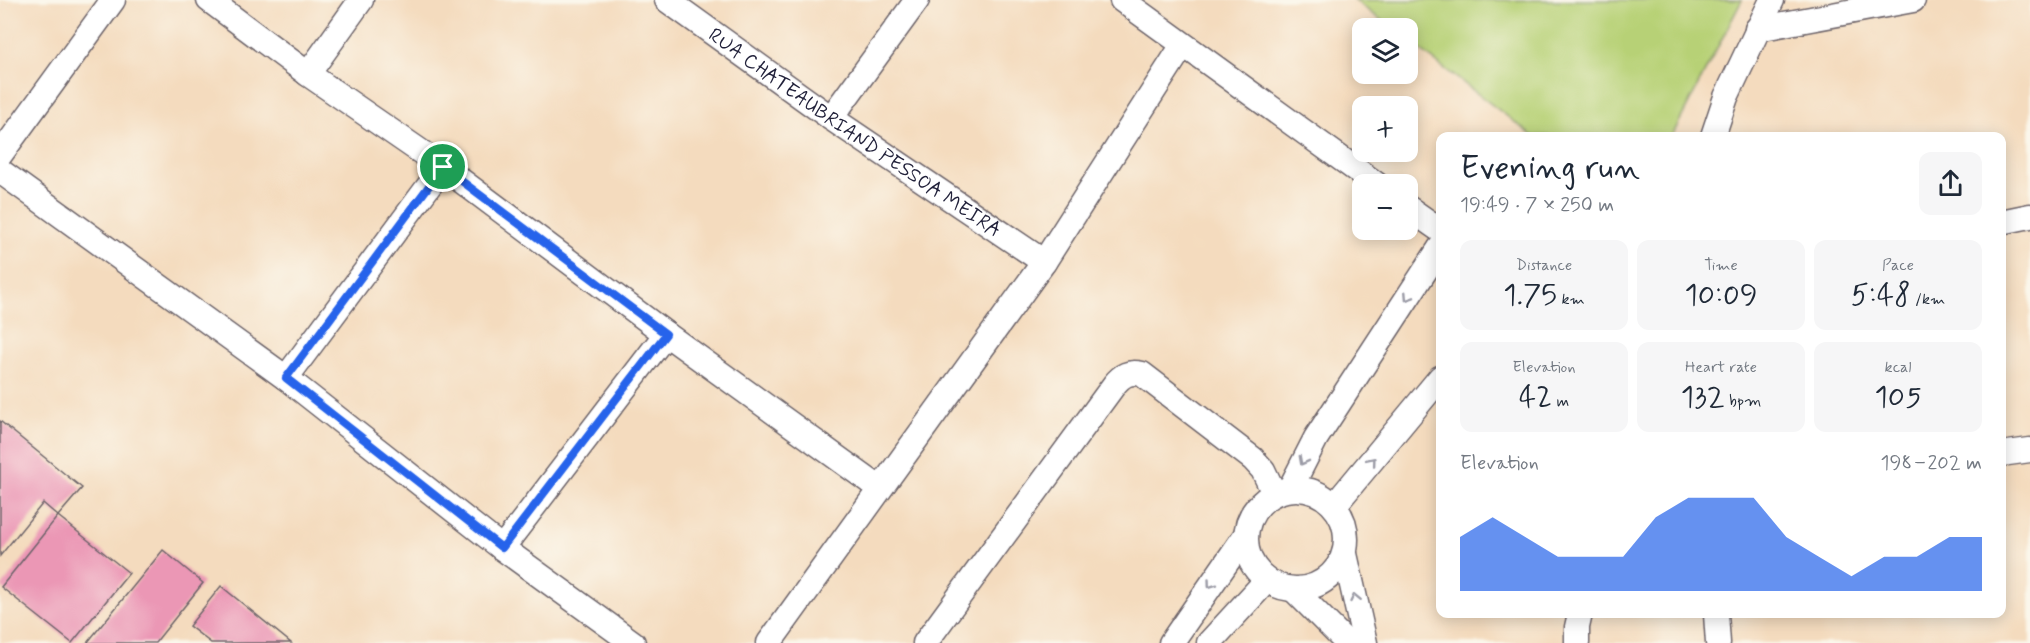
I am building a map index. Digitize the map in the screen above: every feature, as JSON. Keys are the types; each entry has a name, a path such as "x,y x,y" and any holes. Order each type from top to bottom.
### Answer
{"street":[{"path":"0,155 113,0"},
{"path":"209,0 308,74 443,167 666,334 879,488"},
{"path":"308,74 361,0"},
{"name":"RUA CHATEAUBRIAND PESSOA MEIRA","path":"667,0 831,118 1044,262"},
{"path":"831,118 917,0"},
{"path":"1122,0 1362,174"},
{"path":"1714,132 1726,97 1772,0"},
{"path":"1757,29 1913,0"},
{"path":"769,643 1044,262 1183,45"},
{"path":"286,378 443,167"},
{"path":"0,171 286,378 502,548 633,643"},
{"path":"1418,215 1436,227"},
{"path":"2006,221 2030,216"},
{"path":"1282,491 1436,254"},
{"path":"502,548 666,334"},
{"path":"925,643 1123,376 1134,372 1142,374 1217,430 1263,470 1282,491"},
{"path":"1334,506 1436,383"},
{"path":"2006,453 2030,450"},
{"path":"1345,554 1337,568 1326,580 1311,587 1294,590 1280,587 1267,580 1255,568 1247,553 1245,536 1247,524 1252,512 1260,502 1282,491 1306,489 1322,495 1334,506 1343,520 1347,537 1345,554 1365,643"},
{"path":"1171,643 1245,536"},
{"path":"1209,643 1267,580"},
{"path":"1294,590 1347,643"},
{"path":"1577,643 1579,618"},
{"path":"1716,618 1718,643"}],"green space":[{"path":"1354,0 1742,0 1674,132 1528,132 1418,48 1418,18 1378,18"}],"building":[{"path":"0,421 82,488 58,516 43,503 0,556"},
{"path":"58,516 129,573 72,643 1,587"},
{"path":"163,550 203,583 155,643 87,643"},
{"path":"221,586 291,643 211,643 189,626"}],"route":[{"path":"443,167 666,334 502,548 286,378 443,167"}]}
